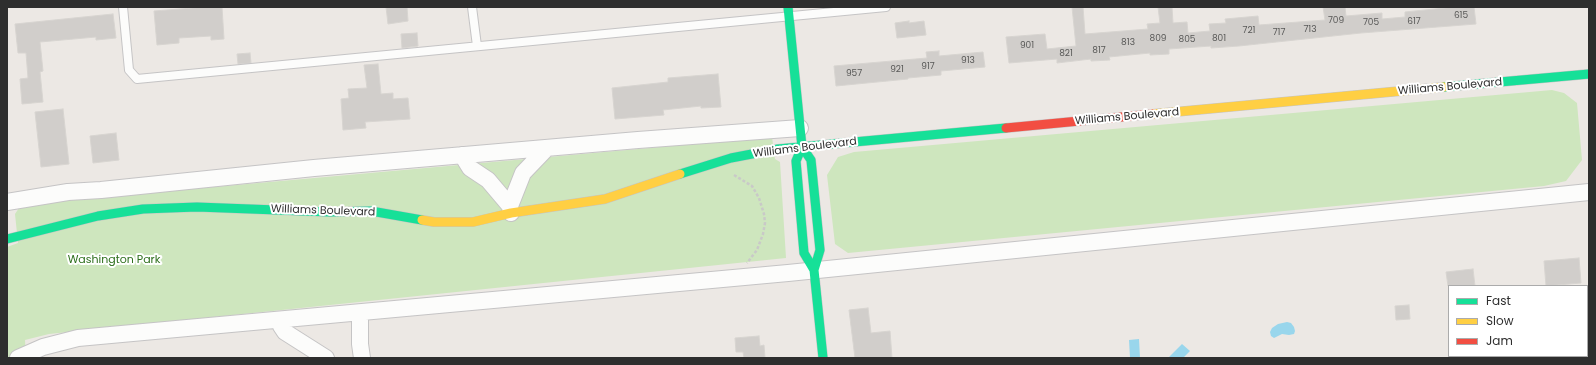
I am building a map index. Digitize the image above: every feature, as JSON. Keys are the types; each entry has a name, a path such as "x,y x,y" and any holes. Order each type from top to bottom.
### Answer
{"street":[{"path":"788,11 802,147 811,160 820,250 814,270 823,358"},
{"name":"Williams Boulevard","path":"7,238 98,216 143,208 197,207 330,212 371,211 403,218 434,222 473,222 510,210 605,199 731,158 778,149 1589,74"},
{"name":"Williams Boulevard","path":"7,202 68,192 101,190 314,168 800,128"},
{"path":"802,147 796,161 804,253 814,270"},
{"path":"510,210 524,173 547,148"},
{"path":"462,155 470,168 488,180 510,210"},
{"path":"18,358 43,347 78,338 814,270 1589,192"},
{"path":"360,313 360,344 362,358"},
{"path":"280,320 281,326 285,332 326,358"}],"lane":[{"path":"123,7 129,70 137,79 477,46 788,11 886,7"},
{"path":"472,7 477,46"},
{"path":"1486,358 1496,357"}],"path":[{"path":"733,174 752,186 762,207 765,223 763,234 757,250 742,267"}],"green space":[{"path":"1552,90 1564,93 1577,103 1582,160 1566,181 1544,186 848,253 835,244 827,175 838,157 854,152"},
{"name":"Washington Park","path":"772,137 775,159 780,162 786,258 49,334 25,340 26,358 7,358 7,247 18,243 15,214 19,208 106,194 169,191"}],"water":[{"path":"1287,322 1291,323 1294,327 1294,334 1282,334 1274,338 1271,336 1270,332 1272,328 1278,324"},
{"path":"1139,339 1140,358 1130,358 1129,340"},
{"path":"1182,344 1190,351 1183,358 1168,358"}],"building":[{"path":"222,7 224,39 211,40 211,36 179,38 179,43 157,45 154,11"},
{"path":"386,7 407,7 408,21 388,24"},
{"path":"1072,7 1083,7 1085,34 1148,29 1147,24 1160,23 1158,7 1172,7 1173,23 1187,22 1188,33 1210,31 1209,24 1226,23 1225,19 1258,16 1259,25 1325,20 1323,7 1345,7 1346,16 1382,13 1382,19 1405,17 1405,12 1455,7 1474,7 1476,24 1361,33 1239,46 1169,49 1169,54 1150,55 1150,53 1109,57 1110,60 1091,61 1091,59 1057,63 1057,59 1009,63 1006,37 1045,34 1047,49 1076,46"},
{"path":"113,14 116,38 96,40 96,37 40,42 43,71 40,72 43,102 22,104 20,79 28,78 26,53 18,53 15,24"},
{"path":"909,21 909,23 924,21 926,35 897,38 895,23"},
{"path":"417,33 418,46 402,48 401,34"},
{"path":"939,51 939,56 983,52 985,67 941,71 941,75 836,86 834,66 927,58 926,52"},
{"path":"250,53 251,63 238,64 237,54"},
{"path":"378,64 381,94 393,93 393,99 408,98 410,119 365,122 366,128 343,130 341,99 349,98 348,89 367,88 364,65"},
{"path":"718,74 721,107 701,108 701,106 663,110 664,115 615,119 612,88 668,82 668,78"},
{"path":"63,109 69,164 41,167 35,112"},
{"path":"116,133 119,160 93,163 90,136"},
{"path":"1579,258 1581,283 1546,285 1544,261"},
{"path":"1473,269 1475,285 1448,286 1446,272"},
{"path":"1409,305 1410,319 1396,320 1395,306"},
{"path":"868,308 871,333 890,331 892,358 855,358 849,310"},
{"path":"759,336 760,346 764,345 765,358 744,358 743,352 736,352 735,338"}],"traffic: fast":[{"path":"788,7 802,147 796,161 804,253 814,270"},
{"path":"1444,87 1589,74"},
{"path":"680,174 731,158 778,149 1006,128"},
{"path":"802,147 811,160 820,250 814,270 823,358"},
{"path":"7,239 98,216 143,209 197,207 330,212 371,211 422,220"}],"traffic: slow":[{"path":"1153,114 1444,87"},
{"path":"422,220 434,222 473,222 511,213 605,199 680,174"}],"traffic: jam":[{"path":"1006,128 1153,114"}]}
